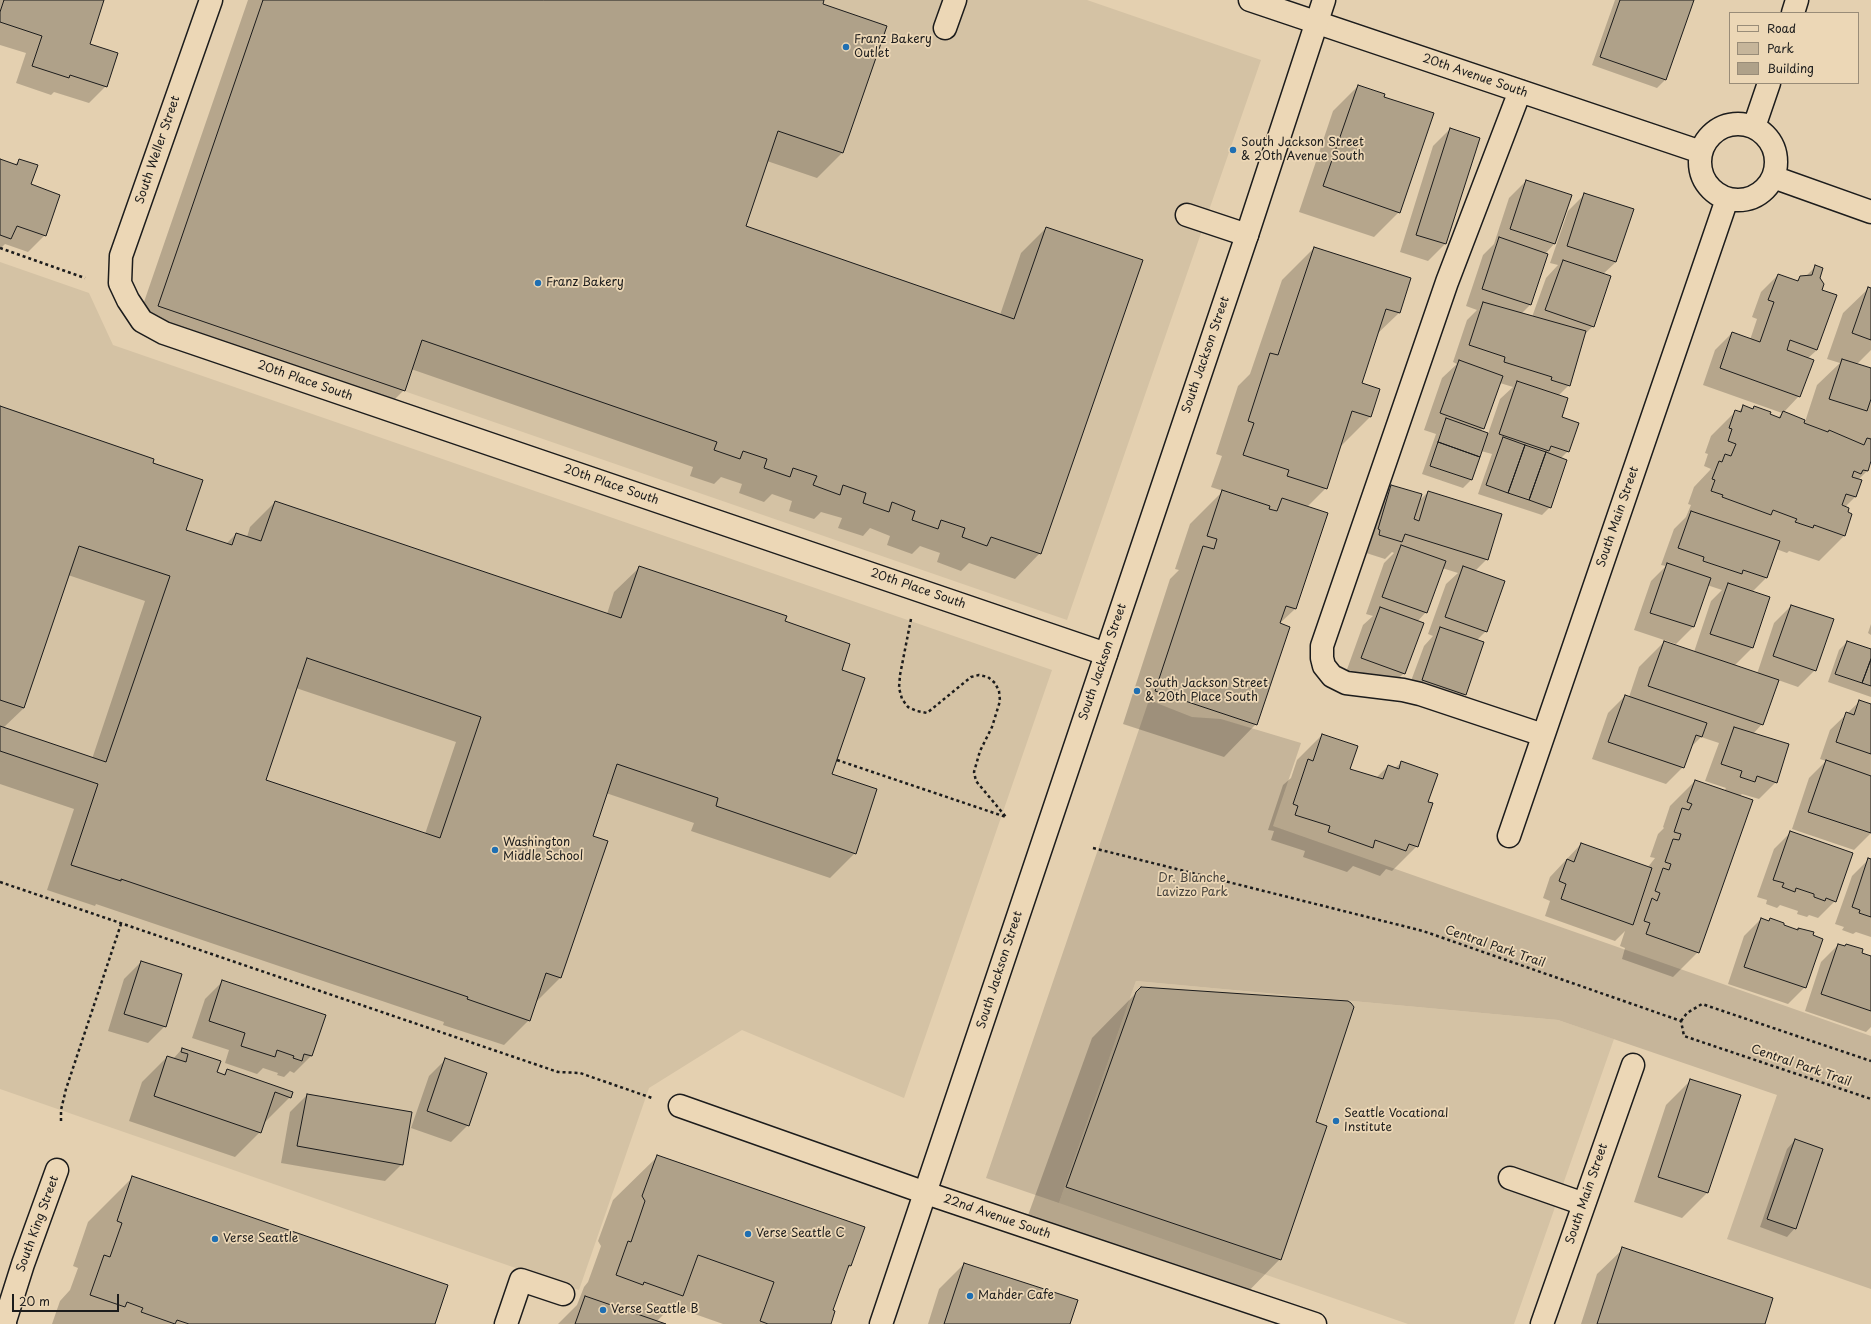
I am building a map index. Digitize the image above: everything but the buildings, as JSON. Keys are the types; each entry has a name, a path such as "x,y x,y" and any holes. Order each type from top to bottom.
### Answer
{"street":[{"name":"South Weller Street","path":"128,300 120,283 121,256 211,0"},
{"path":"945,28 955,0"},
{"name":"20th Avenue South","path":"1250,0 1701,152"},
{"name":"South Jackson Street","path":"881,1324 1247,235 1324,0"},
{"path":"1793,12 1797,0"},
{"path":"1754,127 1769,84"},
{"path":"1520,91 1447,282 1322,646 1322,658 1324,666 1332,676 1346,683 1403,690 1420,694 1543,735"},
{"path":"1732,124 1745,124 1754,127 1766,135 1773,145 1776,159 1773,178 1770,184 1763,191 1749,199 1735,201 1727,199 1712,190 1703,180 1699,168 1703,144 1711,134 1721,127 1732,124"},
{"path":"1773,178 1871,212"},
{"name":"South Main Street","path":"1509,836 1727,199"},
{"path":"1187,215 1247,235"},
{"name":"20th Place South","path":"128,300 142,321 164,333 1106,654"},
{"name":"South Main Street","path":"1542,1324 1633,1065"},
{"name":"22nd Avenue South","path":"680,1106 926,1193 1315,1324"},
{"name":"South King Street","path":"4,1324 23,1264 57,1170"},
{"path":"1510,1178 1584,1204"},
{"path":"506,1324 521,1280 563,1294"},
{"path":"0,1322 4,1324"}],"path":[{"path":"0,248 85,278"},
{"path":"837,760 1006,817 976,781 974,772 980,751 992,727 1000,702 999,691 995,683 988,677 971,677 927,712 917,711 908,707 902,699 899,688 900,675 912,616"},
{"name":"Central Park Trail","path":"1093,848 1423,931 1681,1021 1684,1036 1871,1099"},
{"path":"0,882 558,1072 580,1073 656,1099"},
{"path":"61,1121 61,1110 66,1089 121,924"},
{"path":"1681,1021 1687,1013 1702,1004 1871,1062"}],"shaded area":[{"name":"Franz Bakery","path":"263,0 1087,0 1261,60 1067,620 158,306"},
{"name":"Washington Middle School","path":"0,262 89,293 113,345 1052,670 904,1098 742,1030 649,1088 579,1290 0,1089"},
{"name":"Seattle Vocational Institute","path":"1136,981 1558,1020 1614,1039 1514,1324 1408,1324 1059,1203"}],"green space":[{"name":"Dr. Blanche Lavizzo Park","path":"1149,700 1192,717 1221,719 1301,743 1273,826 1871,1036 1871,1289 1727,1239 1777,1095 1558,1020 1136,981 1059,1203 986,1178"}],"place":[{"name":"Franz Bakery Outlet","path":"846,47"},
{"name":"South Jackson Street & 20th Avenue South","path":"1233,150"},
{"name":"Franz Bakery","path":"538,283"},
{"name":"South Jackson Street & 20th Place South","path":"1137,691"},
{"name":"Washington Middle School","path":"495,850"},
{"name":"Seattle Vocational Institute","path":"1336,1121"},
{"name":"Verse Seattle C","path":"748,1234"},
{"name":"Verse Seattle","path":"215,1239"},
{"name":"Mahder Cafe","path":"970,1296"},
{"name":"Verse Seattle B","path":"603,1310"}]}
